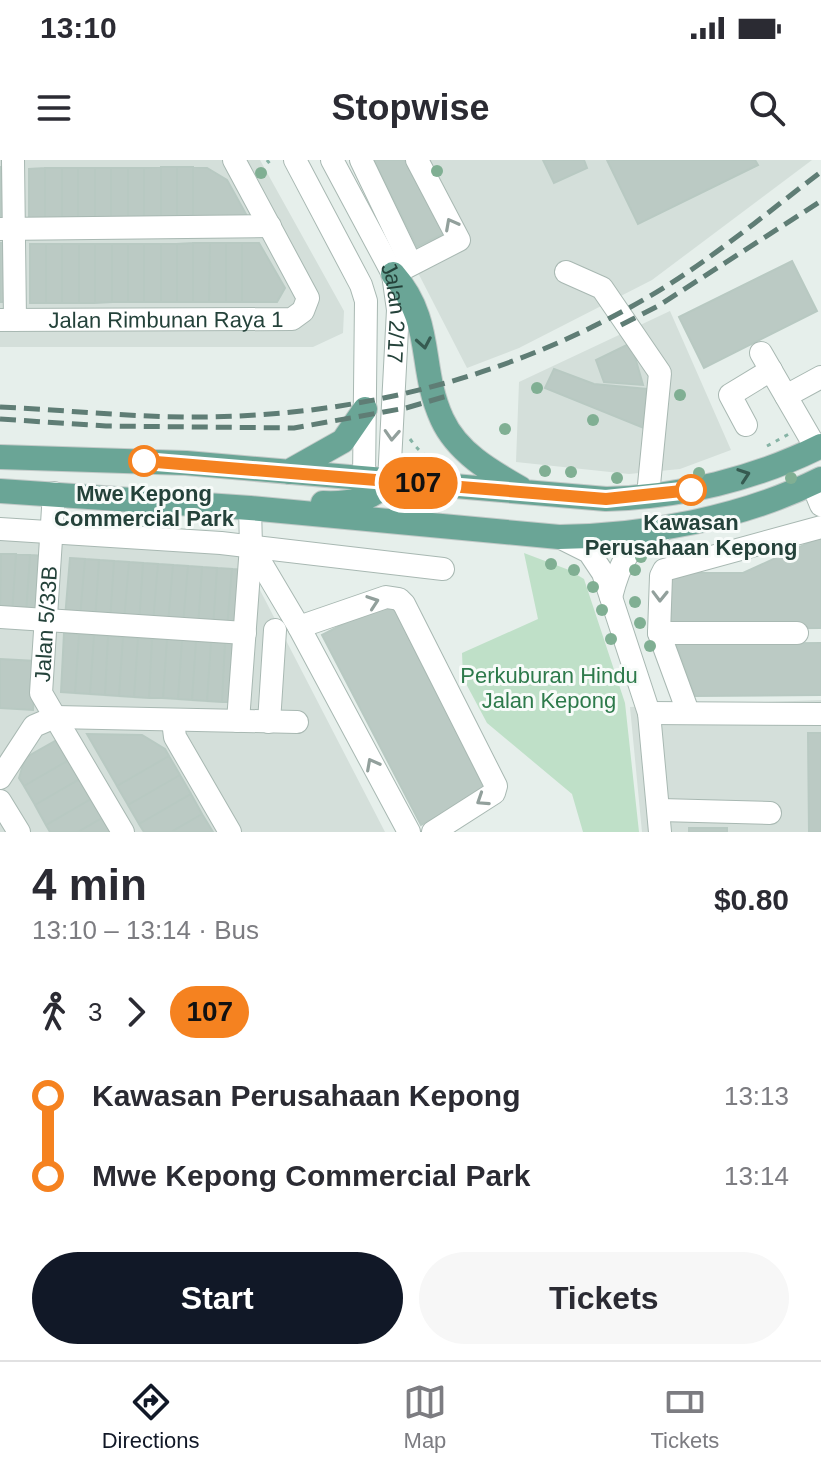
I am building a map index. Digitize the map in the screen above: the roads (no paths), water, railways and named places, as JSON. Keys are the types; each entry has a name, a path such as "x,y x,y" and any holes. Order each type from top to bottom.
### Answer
{"main road":[{"path":"402,269 420,320 431,384 443,419 470,455 527,492"},
{"path":"288,472 343,441 365,409"},
{"path":"0,457 186,463 288,472 376,485 606,499 713,485 819,447"},
{"path":"130,499 151,491 197,489 352,503 376,485"},
{"path":"376,485 395,506 478,516 498,533"},
{"path":"0,491 250,508 498,533 598,537 671,527 818,489"}],"street":[{"path":"7,320 6,229 13,160"},
{"name":"Jalan Rimbunan Raya 1","path":"7,320 292,319 303,311 308,298 234,160"},
{"name":"Jalan 2/17","path":"332,160 402,269 376,485"},
{"path":"361,160 402,269 459,240 417,160"},
{"name":"Jalan 2/17","path":"284,163 297,186 313,196 361,285 366,301 365,409 376,485"},
{"path":"6,229 270,226"},
{"path":"566,272 602,288 660,373 648,495"},
{"path":"746,425 730,395 766,362 803,426 819,447"},
{"path":"786,396 821,377"},
{"name":"Jalan 5/33B","path":"54,493 41,693 123,832"},
{"path":"238,721 251,546 250,508"},
{"path":"611,597 617,574 632,548 642,538 671,527"},
{"path":"688,712 659,633 661,576 664,570 821,527"},
{"path":"0,529 251,546 443,569"},
{"path":"559,537 576,544 596,561 611,597 649,713 660,821 770,813"},
{"path":"251,546 299,627 409,832"},
{"path":"299,627 386,597 393,596 404,604 496,788 494,793 433,832"},
{"path":"0,617 245,633"},
{"path":"269,722 275,630"},
{"path":"659,633 797,633"},
{"path":"649,713 821,714"},
{"path":"0,778 34,726 55,717 297,722"},
{"path":"173,721 175,737 230,832"},
{"path":"0,801 19,832"}],"railway":[{"path":"0,407 154,416 265,415 379,399 436,386 545,348 650,296 716,252 821,172"},
{"path":"621,325 658,306 821,201"},
{"path":"0,419 106,426 294,428 406,408 447,396"}],"place":[{"name":"Mwe Kepong Commercial Park","path":"144,461"},
{"name":"Kawasan Perusahaan Kepong","path":"691,490"}],"park label":[{"name":"Perkuburan Hindu Jalan Kepong","path":"549,688"}]}
